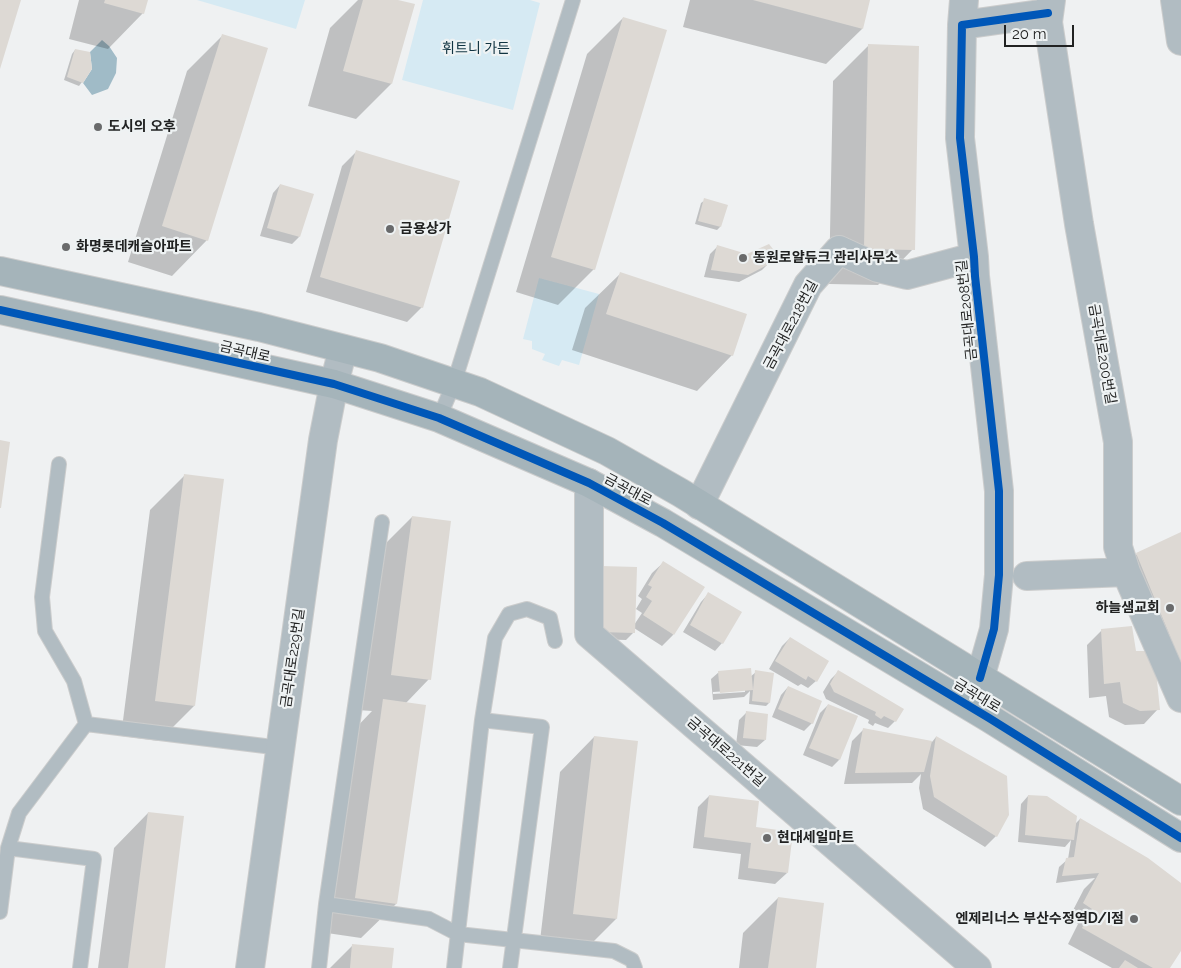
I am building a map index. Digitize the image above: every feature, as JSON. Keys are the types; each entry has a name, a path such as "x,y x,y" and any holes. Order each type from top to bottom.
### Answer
{"main road":[{"name":"금곡대로","path":"0,271 258,326 380,358 480,392 607,450 1181,801"},
{"name":"금곡대로","path":"0,310 334,384 439,418 589,483 663,523 955,697 1181,838"}],"street":[{"path":"1175,0 1181,41"},
{"name":"금곡대로208번길","path":"980,678 994,628 999,575 999,491 960,138 963,12 1050,6"},
{"name":"금곡대로200번길","path":"1050,6 1048,22 1079,224 1118,442 1118,546 1126,572 1181,698"},
{"name":"금곡대로218번길","path":"699,505 808,285 839,250 878,268 907,275 974,257"},
{"name":"금곡대로229번길","path":"250,968 323,440 343,349"},
{"name":"금곡대로221번길","path":"589,483 589,634 977,968"},
{"path":"1027,576 1126,572"}],"lane":[{"path":"439,418 454,383 573,0"},
{"path":"59,464 42,597 45,631 74,682 86,724"},
{"path":"319,968 326,904 382,522"},
{"path":"454,968 482,720 495,638 509,614 527,609 550,618 556,641"},
{"path":"482,720 542,727 510,968"},
{"path":"86,724 281,748"},
{"path":"0,912 8,848 19,813 86,724"},
{"path":"8,848 94,859 80,968"},
{"path":"326,904 429,919 458,934 614,951 632,960 635,968"}],"green space":[{"path":"197,0 305,0 296,29"},
{"name":"휘트니 가든","path":"423,0 530,0 540,3 513,110 402,80"},
{"path":"539,278 599,294 579,365 562,360 559,366 542,360 545,354 532,349 532,341 523,339"}],"shaded area":[{"path":"102,40 109,46 117,58 116,73 108,89 92,95 83,83 92,69 90,52"}],"building":[{"path":"0,0 21,0 0,69"},
{"path":"105,0 148,0 144,14 104,3"},
{"path":"363,0 398,0 415,4 392,84 343,71"},
{"path":"753,0 870,0 863,29"},
{"path":"623,17 667,30 595,270 551,257"},
{"path":"222,34 268,48 208,241 162,226"},
{"path":"868,44 919,46 915,250 864,249"},
{"path":"75,49 90,52 92,69 83,83 67,77"},
{"name":"금용상가","path":"356,150 460,181 423,308 320,277"},
{"path":"280,184 314,194 300,237 267,228"},
{"path":"704,198 728,205 721,227 698,221"},
{"name":"동원로얄듀크 관리사무소","path":"769,244 776,253 771,263 748,275 711,270 717,245 747,254"},
{"path":"620,272 747,314 733,356 606,314"},
{"path":"0,440 10,442 1,508 0,508"},
{"path":"184,474 224,479 195,706 155,701"},
{"path":"412,516 451,521 431,680 391,675"},
{"name":"하늘샘교회","path":"1181,532 1181,663 1136,553"},
{"path":"663,561 705,587 674,635 643,615 652,601 646,597 652,587 648,585"},
{"path":"601,566 637,567 635,633 600,632"},
{"path":"708,592 742,612 723,644 690,625"},
{"path":"1132,626 1136,651 1154,651 1160,710 1140,711 1123,703 1120,682 1104,684 1101,629"},
{"path":"790,637 829,661 817,682 808,676 806,680 775,661"},
{"path":"751,668 753,690 720,693 718,671"},
{"path":"755,670 774,673 770,703 752,701"},
{"path":"838,670 904,709 896,722 884,716 881,719 875,715 876,712 834,692 830,684"},
{"path":"788,686 822,701 813,724 778,709"},
{"path":"383,699 426,705 397,904 355,898"},
{"path":"828,704 858,716 840,760 809,748"},
{"path":"746,711 768,714 766,740 743,738"},
{"path":"863,728 932,741 924,772 855,773"},
{"path":"594,736 638,741 617,919 573,914"},
{"path":"936,736 1007,776 1009,815 997,837 934,797 930,776"},
{"path":"709,795 759,801 756,827 793,832 788,873 748,868 751,843 704,837"},
{"path":"1028,795 1047,796 1077,816 1074,840 1025,835"},
{"path":"148,812 184,816 165,968 128,968"},
{"name":"엔제리너스 부산수정역D/I점","path":"1080,818 1148,858 1181,883 1181,951 1170,968 1153,968 1082,928 1092,909 1083,903 1099,873 1062,876 1066,858 1074,857"},
{"path":"778,897 824,903 816,968 768,968"},
{"path":"352,944 394,948 392,968 350,968"},
{"path":"1125,960 1138,968 1119,968"}],"cycle path":[{"path":"980,678 994,629 999,575 999,491 960,138 962,25 1048,13"},
{"path":"0,310 334,384 439,418 589,483 663,523 989,718 1181,838"}],"place":[{"name":"도시의 오후","path":"98,127"},
{"name":"금용상가","path":"390,229"},
{"name":"화명롯데캐슬아파트","path":"66,247"},
{"name":"동원로얄듀크 관리사무소","path":"743,258"},
{"name":"하늘샘교회","path":"1170,608"},
{"name":"현대세일마트","path":"767,838"},
{"name":"엔제리너스 부산수정역D/I점","path":"1134,919"}]}
